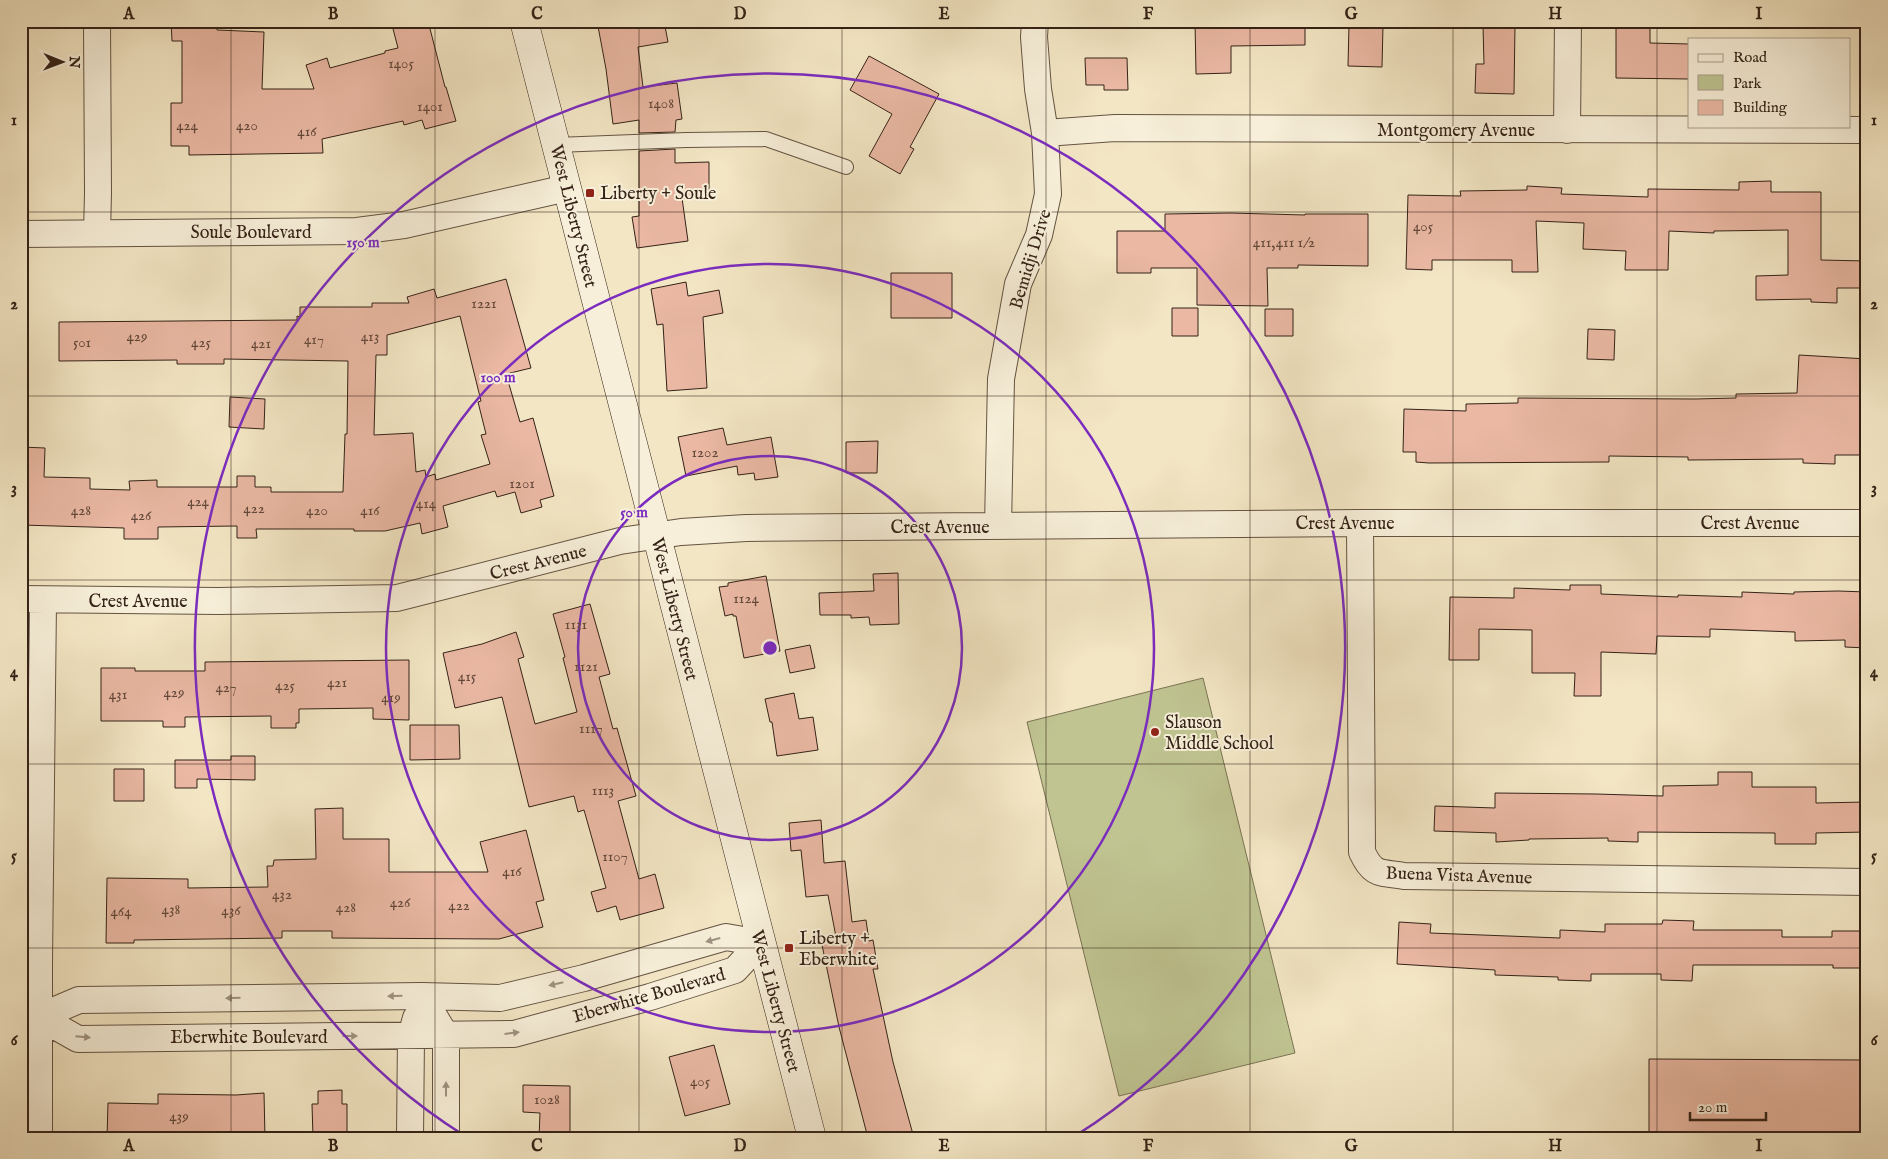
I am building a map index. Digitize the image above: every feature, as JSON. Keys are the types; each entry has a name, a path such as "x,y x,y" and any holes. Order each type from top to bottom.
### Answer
{"main road":[{"name":"West Liberty Street","path":"524,21 760,943 812,1138"}],"street":[{"path":"97,21 97,233"},
{"name":"Bemidji Drive","path":"998,526 1001,379 1018,284 1039,235 1048,194 1045,133 1038,89 1034,37 1035,21"},
{"path":"1567,130 1568,21"},
{"name":"Montgomery Avenue","path":"1045,133 1115,128 1867,130"},
{"name":"Soule Boulevard","path":"21,234 356,231 404,225 566,188"},
{"name":"Crest Avenue","path":"32,600 219,601 397,598 612,543 681,532 746,528 1360,523 1867,523"},
{"name":"Buena Vista Avenue","path":"1360,523 1362,852 1368,866 1375,872 1404,876 1867,882"},
{"path":"32,600 30,1017 39,1138"},
{"name":"Eberwhite Boulevard","path":"30,1017 79,1000 422,996 500,998 584,978 726,937 760,943"},
{"name":"Eberwhite Boulevard","path":"30,1017 78,1039 514,1034 650,997 735,970 760,943"},
{"path":"410,1138 411,1036 422,996"},
{"path":"422,996 446,1036 446,1138"}],"lane":[{"path":"556,145 766,139 846,168"}],"green space":[{"path":"1203,678 1295,1053 1119,1096 1027,722"}],"building":[{"path":"171,21 217,21 217,30 264,32 262,89 314,89 306,65 327,58 330,68 385,53 385,51 398,48 391,21 428,21 456,121 425,129 422,120 404,125 403,121 322,139 323,153 189,155 189,146 171,146 171,103 182,103 182,41 172,41"},
{"path":"597,21 664,21 668,42 638,47 643,87 677,83 682,119 676,120 675,132 639,133 639,120 613,124 606,69"},
{"path":"1195,21 1305,21 1305,45 1231,46 1231,73 1196,74"},
{"path":"1616,24 1650,24 1650,43 1688,44 1688,79 1616,78"},
{"path":"1349,25 1383,26 1382,67 1348,66"},
{"path":"1515,25 1514,94 1475,93 1476,64 1484,64 1483,26"},
{"path":"869,56 939,94 910,147 914,149 900,174 869,156 892,114 850,90"},
{"path":"1085,58 1127,58 1128,90 1104,90 1104,85 1086,85"},
{"path":"675,149 675,163 709,162 709,198 682,198 688,241 637,248 632,217 639,216 639,151"},
{"path":"1771,181 1771,192 1821,192 1821,260 1867,261 1867,288 1837,288 1837,303 1811,302 1811,299 1756,300 1756,276 1788,275 1788,230 1714,231 1714,233 1669,231 1668,270 1625,270 1626,251 1583,249 1584,223 1536,221 1538,272 1512,272 1512,260 1432,260 1432,270 1406,269 1408,195 1461,196 1460,191 1527,190 1527,186 1562,188 1561,194 1648,197 1648,189 1739,190 1739,182"},
{"path":"1165,214 1368,214 1368,266 1298,265 1298,268 1267,268 1268,306 1197,305 1197,268 1151,268 1151,273 1117,273 1117,231 1165,231"},
{"path":"891,273 952,273 952,318 891,318"},
{"path":"506,279 531,368 506,374 520,422 533,418 554,496 540,500 542,507 521,513 515,492 497,497 495,491 443,506 448,527 422,534 420,523 385,531 354,531 354,529 256,529 257,538 237,538 237,526 158,527 158,539 124,539 124,528 21,525 21,447 45,448 44,477 90,478 90,489 130,490 129,481 157,480 157,487 237,487 237,476 255,476 255,487 271,487 271,492 343,492 345,434 347,434 348,361 224,359 224,364 177,364 177,360 59,361 59,322 297,320 297,316 300,317 300,307 372,307 372,303 409,303 407,297 434,289 437,298","holes":["460,316 481,401 478,402 486,434 481,435 490,464 436,480 435,474 426,477 425,470 416,472 413,433 374,435 376,355 387,355 387,335"]},
{"path":"686,282 688,296 719,290 723,313 703,317 707,388 667,391 663,324 657,325 651,289"},
{"path":"1172,308 1198,308 1198,336 1172,336"},
{"path":"1265,309 1293,309 1293,336 1265,336"},
{"path":"1588,329 1615,330 1614,360 1587,359"},
{"path":"1799,355 1867,359 1867,455 1835,455 1835,464 1803,463 1803,459 1688,460 1688,457 1609,456 1609,462 1429,463 1416,462 1416,452 1403,452 1404,409 1466,411 1466,404 1518,403 1518,398 1695,399 1736,398 1736,394 1797,393"},
{"path":"230,397 265,399 264,429 229,427"},
{"path":"723,428 727,445 771,437 778,477 755,480 754,473 738,475 737,466 686,476 678,437"},
{"path":"878,441 877,473 846,473 846,442"},
{"path":"898,573 899,624 870,625 869,617 851,618 851,615 820,615 819,593 874,591 873,574"},
{"path":"766,576 780,651 744,658 736,616 733,616 733,614 725,616 719,587 728,586 728,583"},
{"path":"1570,585 1601,585 1601,594 1678,597 1678,595 1742,597 1742,592 1794,594 1794,592 1867,592 1867,648 1845,647 1845,640 1795,641 1795,632 1710,629 1710,637 1657,636 1656,654 1601,652 1601,696 1574,696 1575,673 1532,673 1532,630 1479,629 1479,660 1449,660 1450,597 1514,598 1514,588 1570,590"},
{"path":"590,604 610,674 599,677 613,729 617,728 636,796 618,801 639,879 655,874 664,908 620,920 616,906 597,912 591,892 606,888 584,810 578,812 574,796 529,807 502,697 455,708 443,653 482,644 516,632 524,657 518,659 535,724 577,712 553,614"},
{"path":"810,645 815,668 790,673 785,650"},
{"path":"409,660 409,720 373,719 373,708 299,709 299,723 296,723 296,728 271,728 271,716 185,717 185,727 163,727 163,721 101,721 101,668 135,668 135,671 205,671 205,662"},
{"path":"794,693 799,719 813,717 818,750 777,756 772,722 770,722 765,699"},
{"path":"410,725 459,725 460,759 410,760"},
{"path":"231,756 255,756 255,780 197,779 197,788 175,788 175,760 231,760"},
{"path":"114,769 144,769 144,801 114,801"},
{"path":"1718,772 1752,772 1752,787 1816,787 1816,803 1867,802 1867,832 1816,833 1816,844 1775,844 1775,833 1638,832 1638,842 1608,841 1608,838 1529,839 1496,842 1496,833 1434,831 1435,806 1495,808 1495,793 1663,796 1663,786 1718,785"},
{"path":"343,808 343,839 389,839 389,872 488,872 480,842 526,830 544,900 536,902 543,927 499,939 332,938 332,931 282,931 282,938 134,940 134,943 106,943 107,878 188,879 188,888 268,887 267,866 273,866 274,860 316,859 315,809"},
{"path":"821,820 824,863 845,861 852,922 866,920 869,941 873,940 878,969 873,969 893,1062 914,1138 868,1138 839,1027 821,940 836,937 828,895 806,897 801,850 791,851 789,823"},
{"path":"1663,920 1694,921 1693,930 1782,930 1782,937 1832,937 1832,931 1861,931 1861,968 1833,968 1833,965 1693,965 1692,981 1661,980 1661,974 1591,974 1591,981 1558,980 1558,977 1495,975 1495,970 1397,964 1399,922 1431,924 1430,933 1560,938 1560,930 1605,932 1605,924 1662,924"},
{"path":"714,1045 730,1104 685,1116 669,1057"},
{"path":"1649,1059 1867,1060 1867,1138 1649,1138"},
{"path":"523,1085 570,1086 570,1138 539,1138 540,1113 523,1112"},
{"path":"342,1090 342,1104 347,1104 347,1138 313,1138 312,1104 318,1104 318,1091"},
{"path":"264,1093 265,1138 107,1138 108,1103 158,1104 158,1094 236,1095"}],"place":[{"name":"Liberty + Soule","path":"590,193"},
{"name":"Slauson Middle School","path":"1155,732"},
{"name":"Liberty + Eberwhite","path":"789,948"}]}
